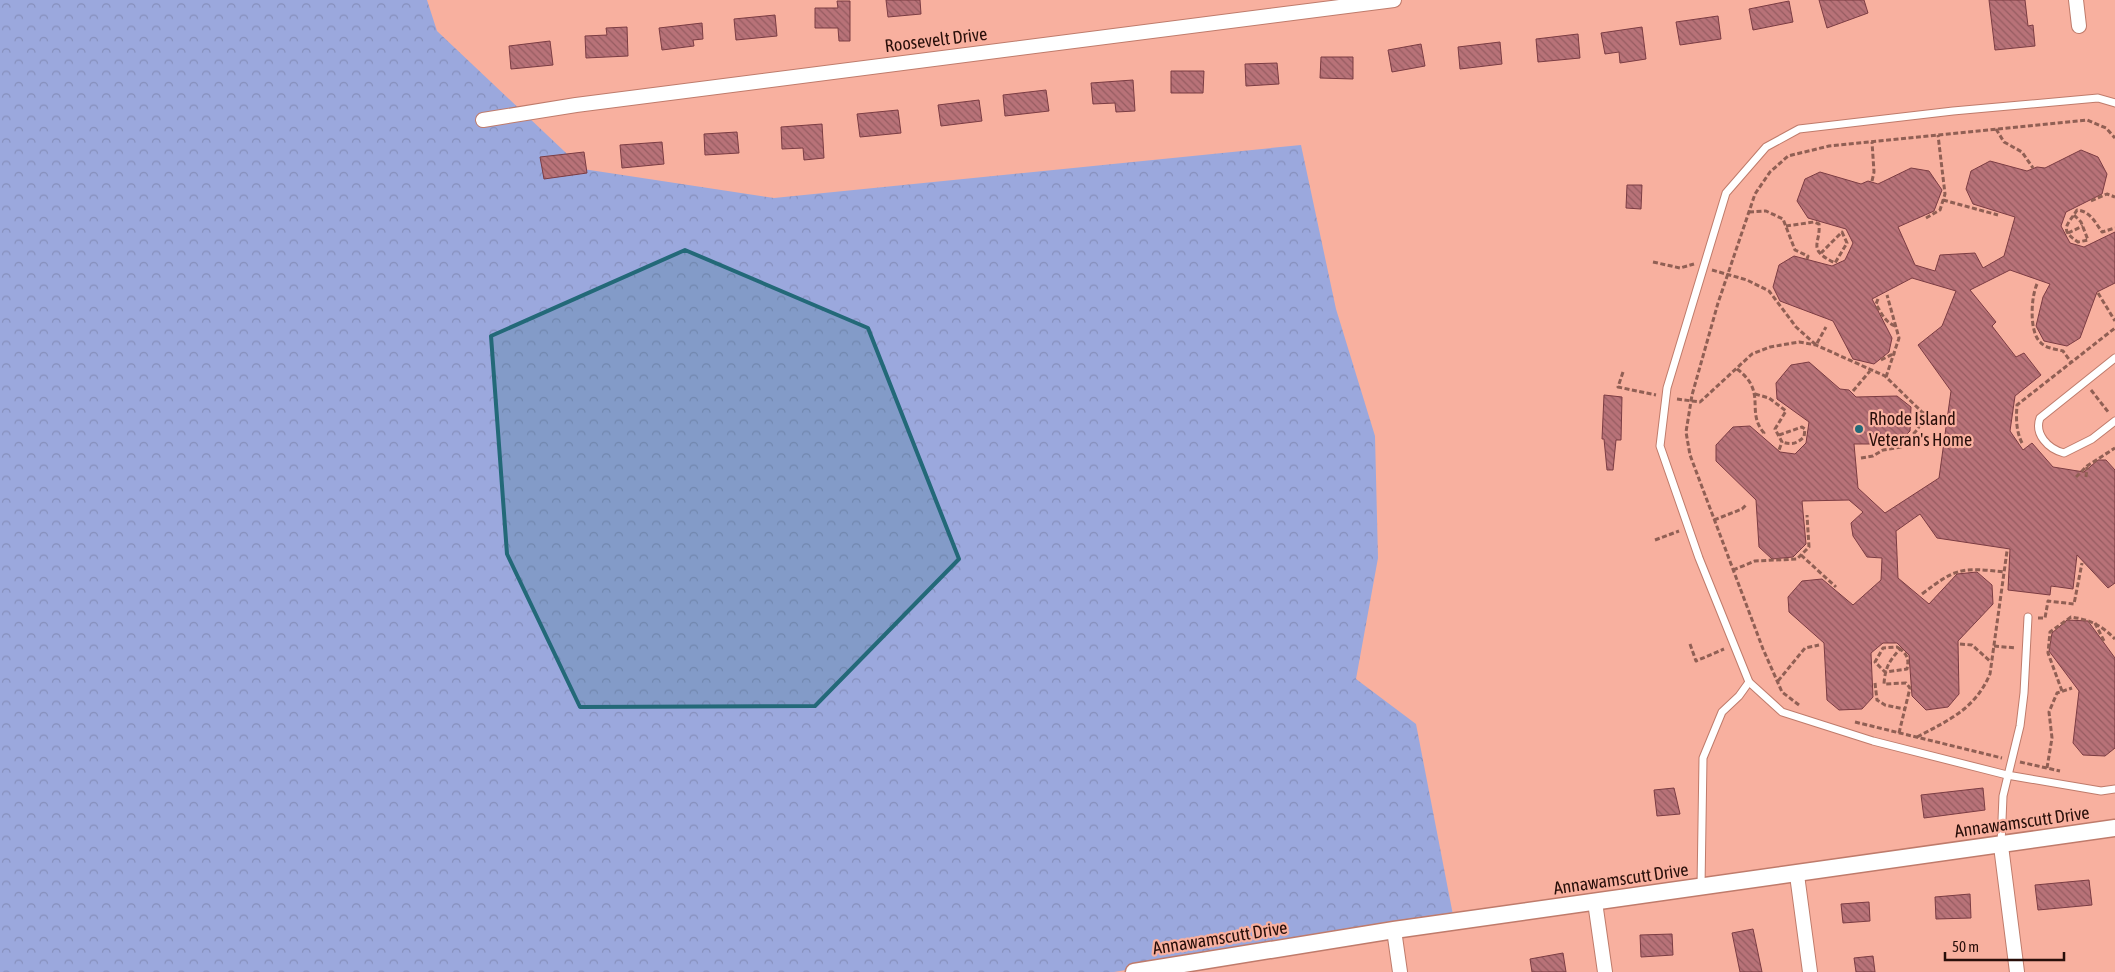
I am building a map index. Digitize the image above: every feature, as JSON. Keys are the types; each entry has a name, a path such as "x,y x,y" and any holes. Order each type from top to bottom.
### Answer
{"street":[{"name":"Roosevelt Drive","path":"484,120 576,105 1394,0"},
{"path":"2076,0 2079,26"},
{"name":"Annawamscutt Drive","path":"1134,972 1206,966 1394,930 1797,875 2115,828"},
{"path":"2001,846 2016,972"},
{"path":"1797,875 1810,972"},
{"path":"1595,902 1605,972"},
{"path":"1394,930 1400,972"}],"lane":[{"path":"2115,103 2098,98 1952,111 1799,129 1766,147 1726,193 1666,397 1660,446 1688,528 1749,682 1782,712 1873,741 2007,775 2101,791 2115,789"},
{"path":"2115,358 2040,418 2038,424 2047,445 2064,453 2092,439 2115,421"},
{"path":"2001,846 2002,807 2007,775 2020,726 2028,617"},
{"path":"1701,888 1702,758 1722,712 1739,696 1749,682"}],"path":[{"path":"1805,709 1782,692 1714,520 1690,454 1686,432 1690,402 1728,274 1755,194 1770,172 1788,156 1830,146 2087,120 2106,128 2115,138"},
{"path":"1996,129 2004,142 2022,152 2033,168"},
{"path":"1926,218 1940,210 1943,200 1944,174 1938,135"},
{"path":"1872,142 1874,172 1872,182"},
{"path":"2091,201 2107,194 2115,197"},
{"path":"1943,200 1998,215"},
{"path":"2074,214 2083,226 2088,240 2078,242 2068,233 2067,221 2077,210 2087,213 2102,232 2115,228"},
{"path":"1749,212 1766,211 1783,219 1795,250 1808,256 1807,259"},
{"path":"1786,226 1814,222 1819,224 1820,230 1815,243 1822,253 1835,263 1847,243 1842,232 1822,253"},
{"path":"2068,233 2083,226"},
{"path":"1653,262 1680,268 1692,264 1747,280 1769,291 1796,327 1816,345"},
{"path":"2037,284 2032,305 2032,326 2040,342 2049,348 2063,351 2071,362"},
{"path":"2098,293 2115,321"},
{"path":"1886,377 1899,338 1887,295"},
{"path":"1878,299 1876,304 1879,310 1888,323 1895,326"},
{"path":"1816,345 1826,327"},
{"path":"2022,443 2018,436 2017,405 2114,330"},
{"path":"1623,372 1618,387 1690,402 1700,402 1752,354 1770,347 1799,342 1816,345 1886,377 1926,415 1944,422"},
{"path":"1881,360 1895,352"},
{"path":"1737,368 1752,384 1755,394 1755,417 1758,426 1764,433 1762,435"},
{"path":"1853,391 1870,371"},
{"path":"2085,382 2115,421"},
{"path":"1755,394 1769,398 1786,411 1775,429 1778,435 1782,442 1792,445 1798,443 1804,437 1805,429 1802,427 1778,435"},
{"path":"1861,458 1901,447 1926,415"},
{"path":"1780,450 1782,442"},
{"path":"2076,477 2086,466 2114,449"},
{"path":"2086,466 2086,477"},
{"path":"1714,520 1742,509 1747,504"},
{"path":"1733,570 1755,561 1797,559 1809,547 1807,515"},
{"path":"1655,540 1688,528"},
{"path":"1916,737 1964,711 1982,691 1992,662 2007,551"},
{"path":"1801,555 1836,587"},
{"path":"2046,615 2048,601 2074,604 2082,563"},
{"path":"1922,594 1949,574 1963,569 2004,572"},
{"path":"2062,691 2048,653 2050,632 2071,617 2095,622 2115,639"},
{"path":"2095,622 2104,641"},
{"path":"1690,644 1696,661 1734,645"},
{"path":"1960,644 1972,645 1992,662"},
{"path":"1778,681 1804,648 1819,646"},
{"path":"1994,646 2027,649"},
{"path":"1897,647 1905,653 1908,661 1907,669 1885,672 1875,662 1879,653 1883,648 1897,647"},
{"path":"1899,733 1910,688 1906,683 1884,684 1887,664 1900,650"},
{"path":"1875,683 1877,700 1885,705 1904,710"},
{"path":"2047,768 2052,738 2051,704 2057,693 2072,688"},
{"path":"1850,721 2011,761 2064,772"}],"highlighted area":[{"path":"685,250 868,328 959,559 815,706 580,707 507,554 491,336"}],"green space":[{"path":"0,0 427,0 437,31 583,169 774,198 1301,145 1336,309 1375,436 1378,558 1356,679 1416,724 1453,915 1114,972 0,972"}],"building":[{"path":"886,0 920,0 921,14 888,17"},
{"path":"1819,0 1864,0 1868,13 1827,28"},
{"path":"1989,0 2025,0 2028,26 2033,25 2035,46 1995,50"},
{"path":"837,1 850,1 850,41 839,41 838,28 815,28 815,8 838,8"},
{"path":"1789,1 1793,22 1753,30 1749,9"},
{"path":"775,15 777,36 736,40 734,19"},
{"path":"1718,16 1721,39 1680,45 1676,22"},
{"path":"702,23 703,39 693,40 694,46 662,50 659,28"},
{"path":"627,27 628,56 586,58 585,36 607,35 606,28"},
{"path":"1642,27 1646,59 1620,63 1619,52 1605,54 1601,33"},
{"path":"1578,34 1580,58 1538,62 1536,39"},
{"path":"550,41 553,65 511,69 509,46"},
{"path":"1500,42 1502,64 1460,69 1458,47"},
{"path":"1421,44 1425,66 1392,72 1388,50"},
{"path":"1321,57 1353,57 1353,79 1320,78"},
{"path":"1277,63 1279,84 1246,86 1245,64"},
{"path":"1171,71 1204,71 1203,93 1171,93"},
{"path":"1133,80 1135,111 1116,112 1115,103 1093,104 1091,83"},
{"path":"1046,90 1049,111 1005,116 1003,95"},
{"path":"979,100 982,121 941,126 938,105"},
{"path":"898,110 901,133 860,137 857,114"},
{"path":"822,124 824,158 804,160 803,148 782,149 781,127"},
{"path":"737,132 739,153 705,155 704,134"},
{"path":"662,142 664,164 622,168 620,145"},
{"name":"Rhode Island Veteran's Home","path":"2081,150 2098,157 2107,174 2102,194 2066,212 2061,226 2070,243 2084,247 2115,232 2115,283 2097,292 2080,338 2067,346 2044,341 2036,326 2043,297 2050,284 2010,270 1970,290 1996,322 1992,326 2016,357 2024,353 2041,375 2015,396 2010,431 2023,450 2032,443 2053,467 2084,472 2098,460 2106,460 2115,470 2115,583 2108,588 2077,555 2073,589 2051,586 2050,595 2008,590 2010,549 1937,538 1920,514 1896,531 1898,578 1929,604 1957,574 1977,572 1992,585 1993,604 1958,641 1959,694 1948,707 1926,710 1912,696 1909,655 1897,643 1883,643 1871,653 1873,697 1862,709 1839,710 1827,700 1824,643 1789,612 1788,597 1802,581 1822,579 1853,605 1881,580 1882,558 1867,557 1853,536 1851,523 1863,512 1849,500 1802,501 1806,544 1793,557 1772,559 1759,547 1756,500 1716,461 1716,445 1733,427 1750,426 1780,452 1795,454 1806,443 1809,422 1777,399 1776,383 1791,365 1809,362 1840,389 1849,390 1856,397 1897,396 1911,407 1910,431 1897,444 1854,444 1858,488 1885,513 1939,478 1951,391 1918,345 1942,326 1956,291 1912,278 1872,299 1892,338 1889,352 1874,364 1853,359 1833,321 1780,301 1773,287 1779,265 1794,256 1832,266 1845,260 1853,243 1846,229 1808,218 1797,201 1805,179 1820,172 1861,184 1868,181 1878,184 1911,168 1929,171 1942,190 1934,211 1898,227 1915,265 1935,271 1940,255 1975,253 1983,268 2004,256 2015,217 1973,204 1966,189 1971,171 1990,161 2027,171 2037,167 2045,168"},
{"path":"584,152 587,173 544,179 540,157"},
{"path":"1627,185 1642,185 1641,209 1626,208"},
{"path":"1604,395 1622,397 1621,440 1616,440 1613,470 1607,470 1604,439 1602,439"},
{"path":"2067,620 2088,621 2115,658 2115,748 2105,756 2083,755 2073,743 2079,691 2049,651 2052,633"},
{"path":"1674,788 1680,814 1657,816 1654,790"},
{"path":"1983,788 1985,810 1924,818 1921,795"},
{"path":"2089,880 2092,905 2038,910 2035,885"},
{"path":"1970,894 1971,918 1936,919 1935,897"},
{"path":"1869,902 1870,921 1843,923 1841,904"},
{"path":"1753,929 1762,972 1740,972 1732,933"},
{"path":"1672,934 1673,955 1641,957 1640,935"},
{"path":"1563,953 1566,972 1532,972 1530,959"},
{"path":"1873,956 1875,972 1856,972 1854,958"}],"place":[{"name":"Rhode Island Veteran's Home","path":"1859,429"}]}
